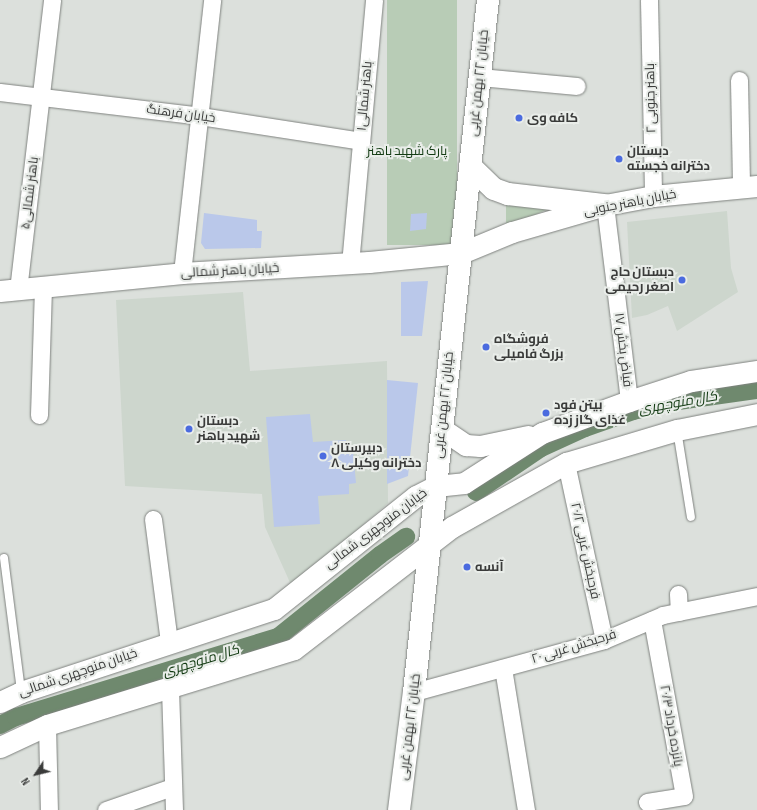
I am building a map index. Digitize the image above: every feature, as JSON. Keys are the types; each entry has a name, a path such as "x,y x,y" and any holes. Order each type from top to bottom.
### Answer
{"main road":[{"name":"خیابان ۲۲ بهمن غربی","path":"399,810 431,543 488,0"},
{"path":"470,166 494,189 508,194 605,205"}],"street":[{"name":"باهنر شمالی۵","path":"9,290 41,96 52,0"},
{"path":"182,273 212,0"},
{"name":"باهنر شمالی۱","path":"350,264 374,0"},
{"name":"باهنر جنوبی ۲","path":"648,0 653,196"},
{"path":"480,77 577,86"},
{"path":"739,80 749,186"},
{"name":"خیابان فرهنگ","path":"0,92 200,116 361,141"},
{"name":"خیابان باهنر جنوبی","path":"461,253 504,235 605,205 653,196 749,186"},
{"name":"فیاض بخش ۱۷","path":"605,205 629,401"},
{"name":"خیابان باهنر شمالی","path":"9,290 182,273 350,264 461,253"},
{"path":"39,415 43,287"},
{"name":"خیابان منوچهری شمالی","path":"0,702 21,692 169,642 274,609 416,496 436,486 464,483 542,433 629,401 691,381 757,371"},
{"path":"0,747 47,725 170,689 294,649 431,543 465,519 566,463 677,430 757,414"},
{"path":"442,429 466,445 480,446 542,433"},
{"name":"فرحبخش غربی ۲۰/۲","path":"566,463 604,640"},
{"path":"153,520 169,642"},
{"path":"678,594 679,612"},
{"name":"فرحبخش غربی ۲۰","path":"414,692 604,640 652,620 679,612 757,596"},
{"name":"پانزده خرداد ۲۰/۳","path":"647,802 684,796 652,620"},
{"path":"503,668 526,810"},
{"path":"170,689 172,787 174,810"},
{"path":"47,725 49,810"},
{"path":"106,810 172,787"}],"lane":[{"path":"677,430 691,517"},
{"path":"4,558 21,692"}],"shaded area":[{"name":"دبستان حاج اصغر رحیمی","path":"727,211 731,268 738,292 677,331 668,306 647,315 632,318 627,222"},
{"path":"243,292 250,371 387,361 388,503 292,587 265,527 262,494 125,486 116,300"}],"green space":[{"name":"پارک شهید باهنر","path":"387,0 457,0 457,245 387,245"},
{"path":"506,204 557,205 506,228"}],"building":[{"path":"204,213 257,220 257,231 262,231 261,248 205,249 201,243"},
{"path":"427,213 426,229 410,231 411,214"},
{"path":"428,281 422,336 401,336 401,282"},
{"path":"387,380 418,383 408,476 387,484"},
{"path":"310,414 313,442 346,440 347,452 353,451 356,483 349,484 349,494 318,496 320,524 274,527 266,417"}],"waterway":[{"name":"کال منوچهری","path":"476,492 541,448 585,428 633,411 678,401 757,390"},
{"name":"کال منوچهری","path":"0,725 16,717 278,637 380,555 406,537"}],"place":[{"name":"کافه وی","path":"519,118"},
{"name":"دبستان دخترانه خجسته","path":"619,159"},
{"name":"دبستان حاج اصغر رحیمی","path":"682,280"},
{"name":"فروشگاه بزرگ فامیلی","path":"486,347"},
{"name":"بیتن فود غذای گاز زده","path":"546,413"},
{"name":"دبستان شهید باهنر","path":"189,429"},
{"name":"دبیرستان دخترانه وکیلی ۸","path":"323,456"},
{"name":"آنسه","path":"467,567"}]}
